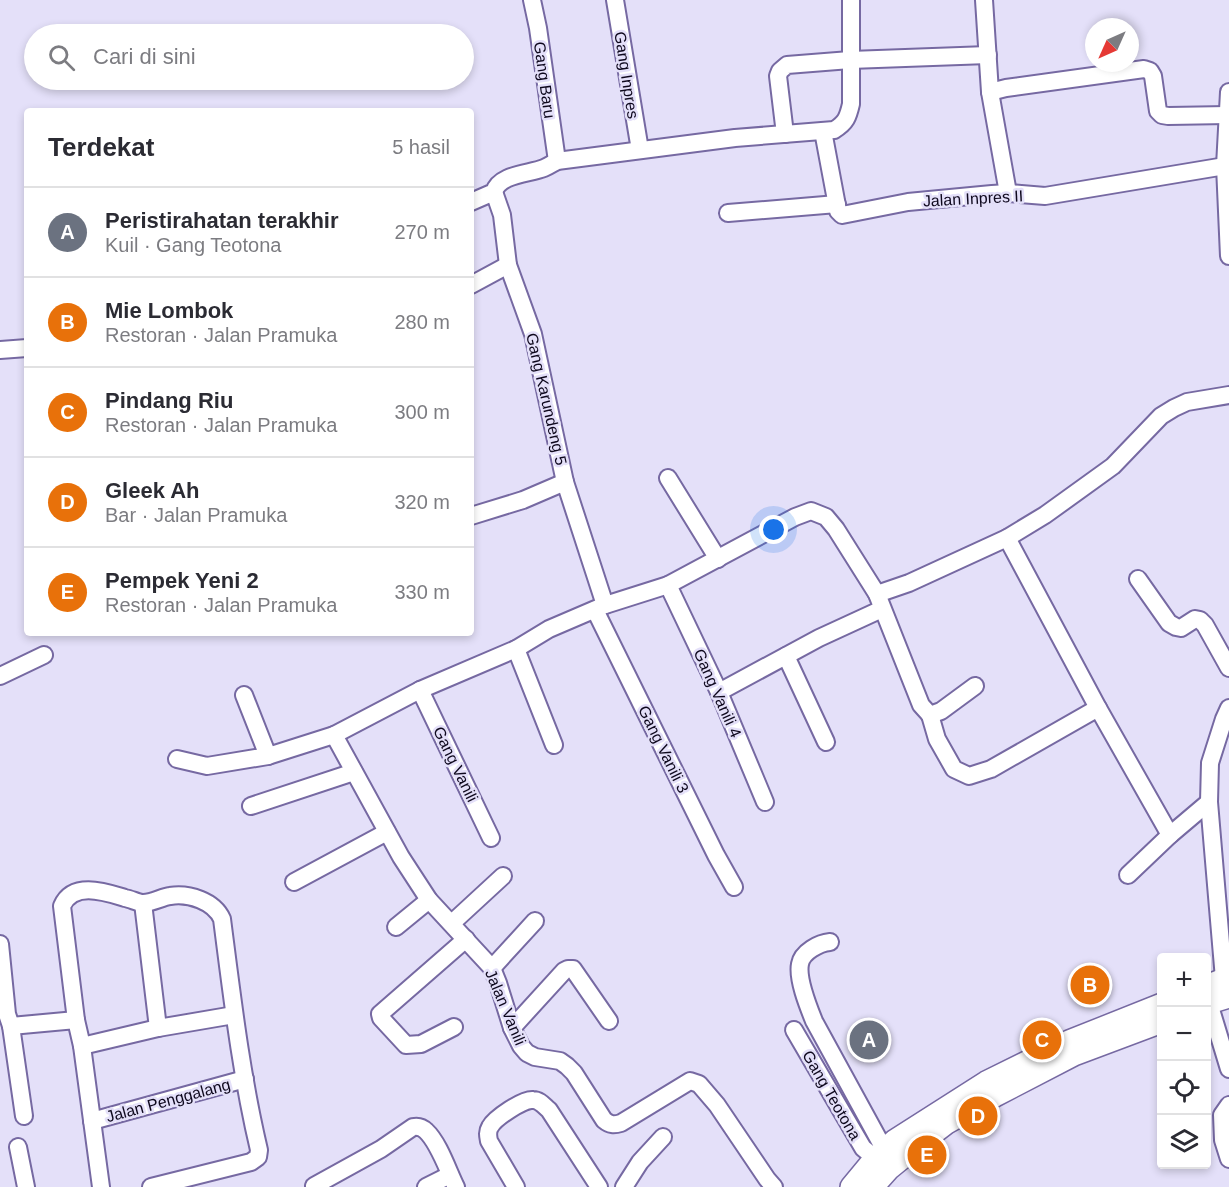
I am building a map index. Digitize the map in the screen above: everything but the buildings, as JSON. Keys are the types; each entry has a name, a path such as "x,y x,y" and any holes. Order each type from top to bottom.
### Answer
{"main road":[{"path":"851,1187 879,1153 895,1140 990,1089 1069,1041 1157,1006"},
{"path":"873,1187 888,1169 990,1089 1157,1024"}],"street":[{"name":"Gang Baru","path":"532,0 557,160"},
{"name":"Gang Inpres","path":"615,0 640,150"},
{"path":"474,201 494,192 502,180 547,167 557,160 735,138 834,130 842,125 849,115 851,0"},
{"path":"984,0 990,92 1008,193"},
{"path":"785,134 778,76 780,71 792,63 988,55"},
{"path":"990,92 1144,69 1150,71 1153,76 1158,111 1162,115 1228,115"},
{"path":"1229,92 1226,171 1229,256"},
{"path":"728,213 837,204 824,131"},
{"name":"Jalan Inpres II","path":"837,204 839,213 844,215 908,202 1008,193 1045,196 1226,171"},
{"name":"Gang Karundeng 5","path":"494,192 502,215 508,265 533,334 565,482 600,607"},
{"path":"474,283 508,265"},
{"path":"0,350 24,348"},
{"path":"719,692 819,639 909,583 1007,538 1045,515 1113,466 1161,416 1174,408 1187,402 1229,395"},
{"path":"668,478 718,559"},
{"path":"474,515 523,500 565,482"},
{"path":"177,759 207,766 268,756 334,735 420,690 516,649 549,629 600,607 668,585 795,517 811,511 826,517 836,529 880,602 921,705 930,715 936,739 954,769 969,776 991,769 1098,708"},
{"path":"1007,538 1098,708 1170,835"},
{"path":"1138,579 1169,623 1181,628 1195,619 1203,623 1229,668"},
{"name":"Gang Vanili 4","path":"668,585 719,692 765,802"},
{"name":"Gang Vanili 3","path":"600,607 716,855 734,887"},
{"path":"516,649 554,745"},
{"path":"0,676 44,655"},
{"path":"786,656 826,742"},
{"path":"930,715 941,711 975,686"},
{"name":"Gang Vanili","path":"420,690 491,838"},
{"path":"244,695 268,756"},
{"path":"1227,717 1210,763 1209,802 1220,993 1229,1069"},
{"name":"Jalan Vanili","path":"334,735 401,857 429,900 492,968 512,1028 527,1053 535,1057 560,1061 567,1066 609,1124 621,1123 690,1081 699,1084 717,1105 766,1179 774,1187"},
{"path":"251,806 354,772"},
{"path":"1128,874 1209,802"},
{"path":"294,882 387,832"},
{"path":"452,923 503,876"},
{"path":"101,1187 82,1046 76,1020 62,906 65,899 76,892 89,889 142,903 172,895 185,895 210,904 219,912 222,919 234,1015 260,1149 258,1157 251,1162 151,1187"},
{"path":"396,927 429,900"},
{"path":"142,903 158,1028"},
{"path":"492,968 535,921"},
{"path":"454,1027 421,1044 406,1045 381,1018 380,1014 466,939"},
{"path":"830,942 814,947 806,953 800,962 800,976 814,1021 879,1153"},
{"path":"0,944 6,1018 24,1116"},
{"path":"512,1028 564,970 568,969 573,969 609,1021"},
{"path":"82,1046 158,1028 234,1015"},
{"path":"6,1018 76,1020"},
{"name":"Gang Teotona","path":"794,1030 863,1148 879,1153"},
{"name":"Jalan Penggalang","path":"92,1121 245,1079"},
{"path":"516,1187 489,1141 488,1133 493,1122 508,1110 531,1100 536,1100 549,1110 599,1187"},
{"path":"1229,1105 1222,1115 1223,1140 1229,1160"},
{"path":"314,1186 417,1126 429,1134 443,1157 453,1181 426,1187"},
{"path":"624,1187 640,1162 663,1137"},
{"path":"18,1147 26,1187"}],"place":[{"name":"Mie Lombok","path":"1090,985"},
{"name":"Peristirahatan terakhir","path":"869,1040"},
{"name":"Pindang Riu","path":"1042,1040"},
{"name":"Gleek Ah","path":"978,1116"},
{"name":"Pempek Yeni 2","path":"927,1155"}]}
